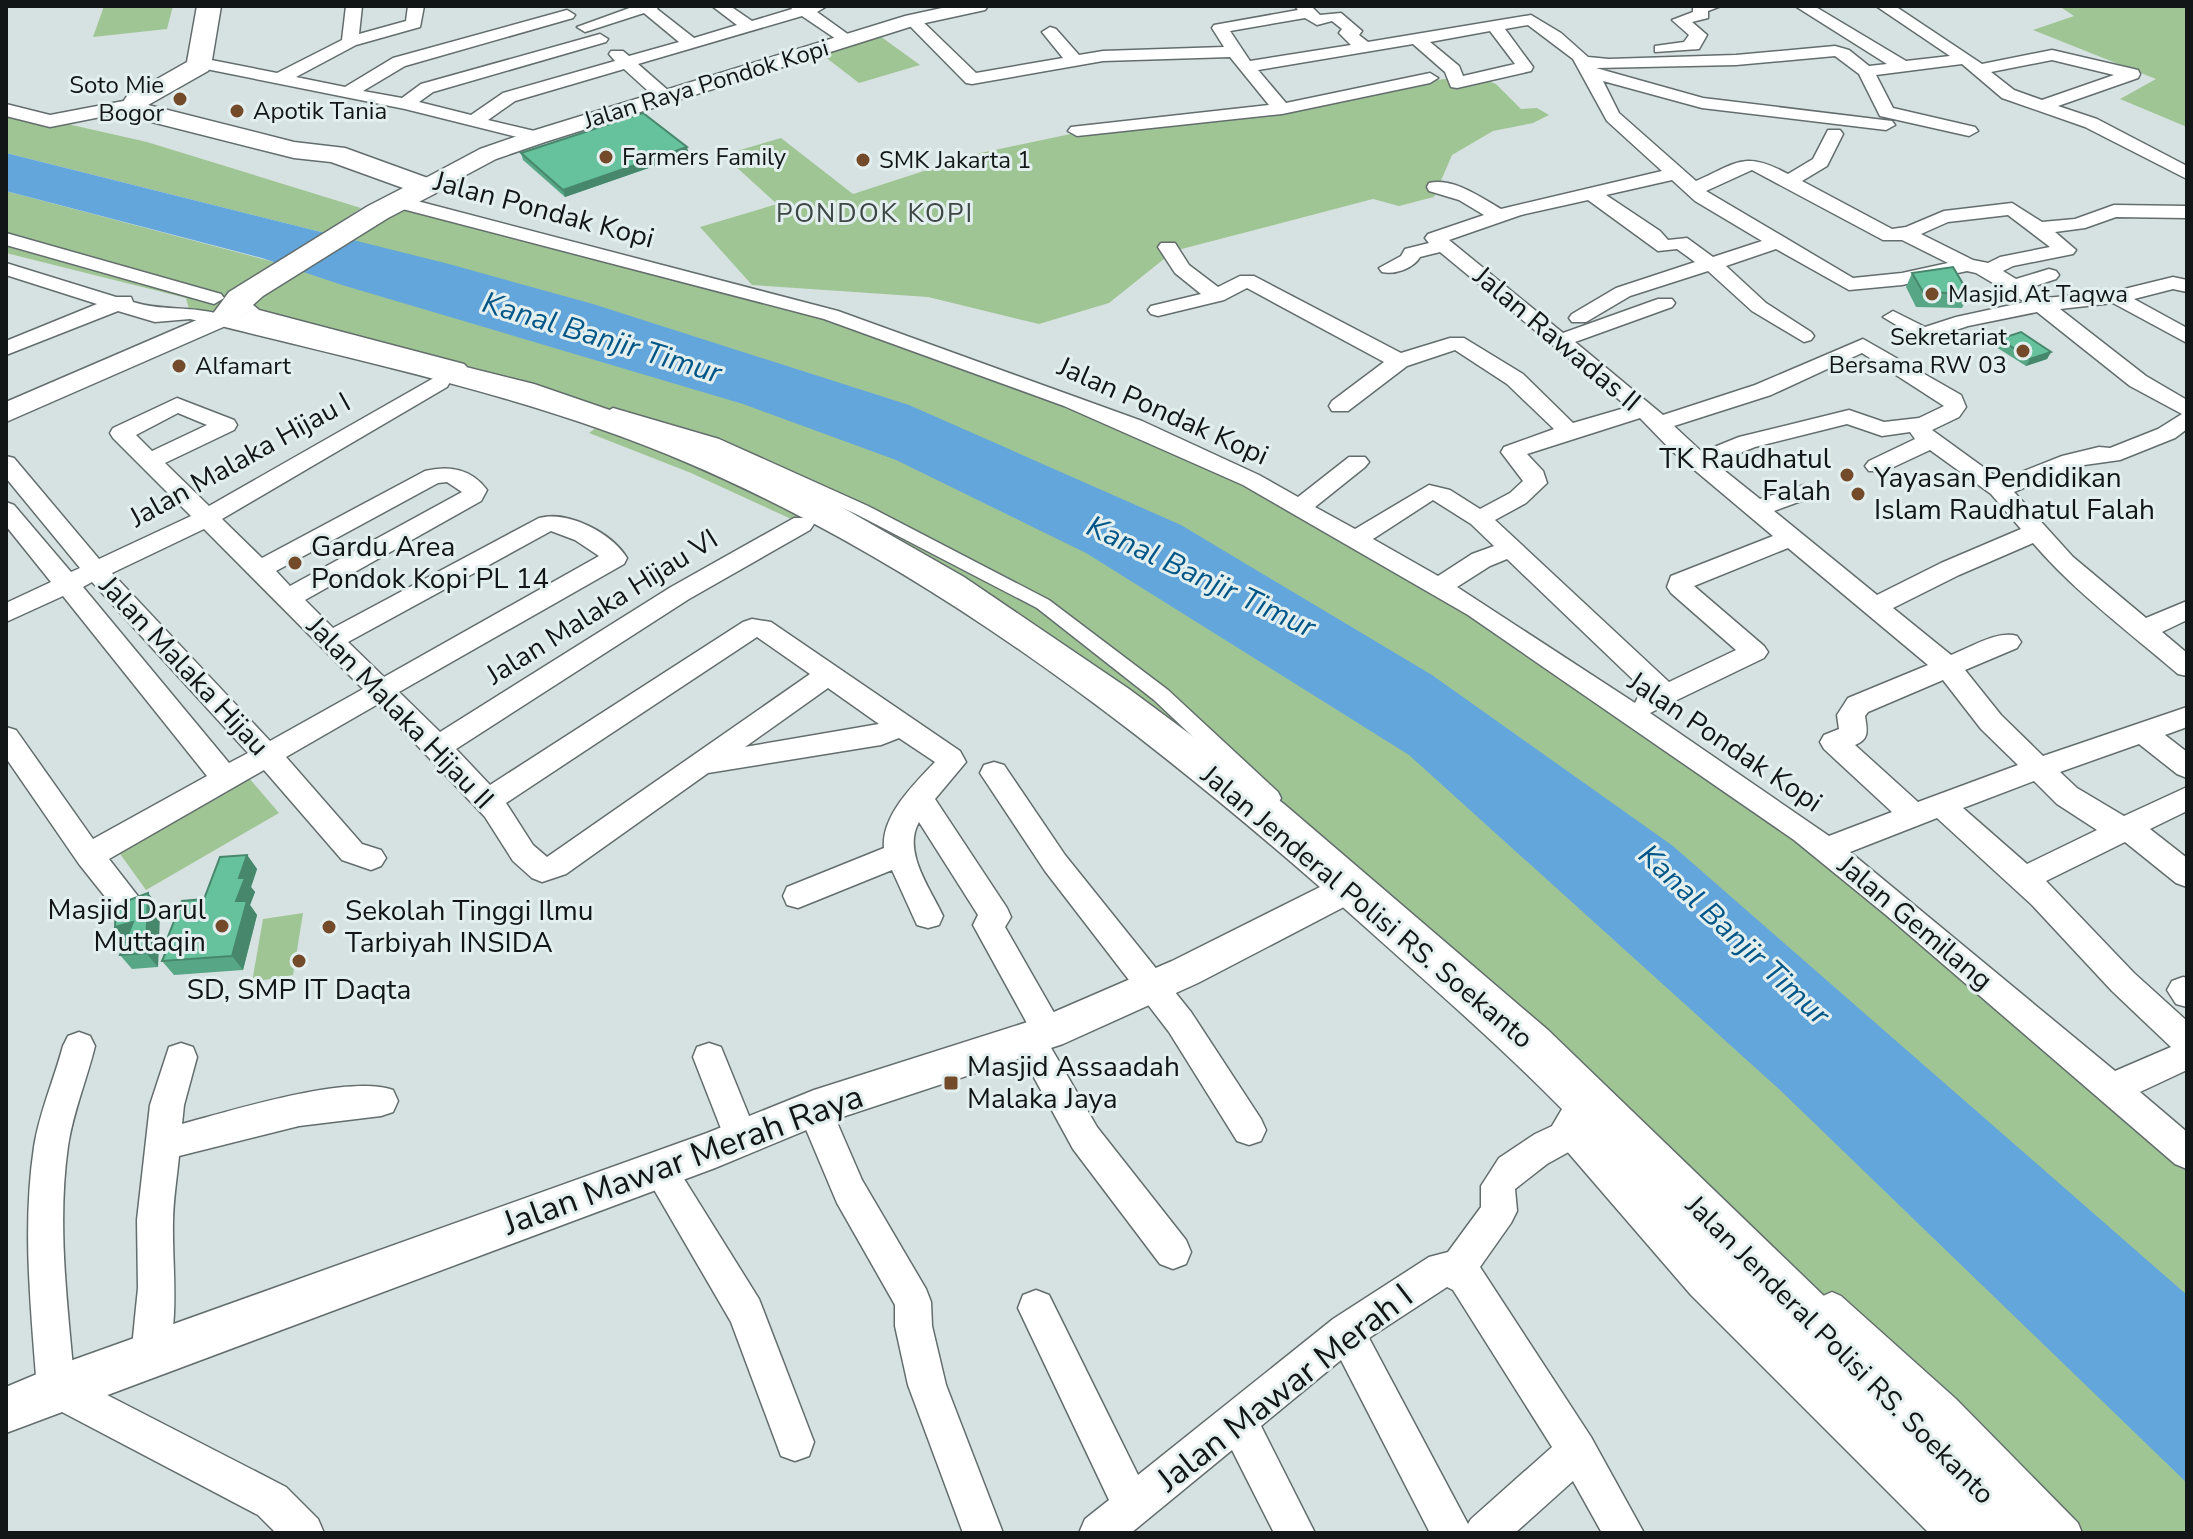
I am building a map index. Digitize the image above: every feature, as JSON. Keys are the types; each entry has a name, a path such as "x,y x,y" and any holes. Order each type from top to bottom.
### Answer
{"main road":[{"path":"209,6 201,63 134,105 137,110 294,150 311,162 400,194"},
{"name":"Jalan Raya Pondok Kopi","path":"223,309 400,194"},
{"path":"6,413 137,357 169,351 223,309"},
{"name":"Jalan Jenderal Polisi RS. Soekanto","path":"223,309 239,331 439,382 544,414 699,455 813,518 922,589 1049,676 1170,765 1531,1045 1878,1390 2027,1533"},
{"name":"Jalan Jenderal Polisi RS. Soekanto","path":"223,309 522,391 597,427"},
{"name":"Jalan Jenderal Polisi RS. Soekanto","path":"1338,893 1580,1128 1710,1276 1972,1533"}],"street":[{"path":"350,42 354,6"},
{"path":"283,77 350,42 411,25 416,21 416,6"},
{"path":"720,6 749,26"},
{"name":"Jalan Raya Pondok Kopi","path":"400,194 488,154 537,137 912,20 978,6"},
{"path":"1419,41 1453,70 1457,83 1525,67 1491,6"},
{"path":"1583,63 1693,46 1692,42 1699,35 1680,20 1699,17 1702,15 1699,8 1713,6"},
{"path":"1803,6 1904,67"},
{"path":"1884,6 1972,64 2008,94 2044,105 2116,135 2187,173"},
{"path":"585,27 647,7 691,43"},
{"path":"476,120 509,97 628,64 807,7 848,40"},
{"path":"349,92 399,62 562,10 664,96"},
{"path":"1282,109 1240,60 1220,28 1306,10 1317,20 1335,16 1354,31 1347,33 1365,48"},
{"path":"912,20 972,79 1116,55 1240,60 1365,48 1531,20 1583,63 1702,103 1886,125"},
{"path":"1050,32 1074,60"},
{"path":"405,104 427,88 600,39"},
{"path":"1583,63 1736,60 1835,51 1843,53 1866,71 1884,111 1969,131"},
{"path":"1866,71 2052,55 2132,74 2044,105"},
{"path":"399,62 427,88"},
{"path":"201,63 283,77 476,120 537,137"},
{"path":"1583,63 1603,106 1682,181 1890,310 1893,317 1923,335 1963,321 2040,305 2116,297 2173,283 2187,286"},
{"path":"1077,131 1282,109 1430,78"},
{"path":"6,110 50,121 134,105"},
{"path":"1788,181 1821,162 1834,134"},
{"path":"1682,181 1725,163"},
{"path":"1682,181 1750,164 1760,166 1890,236 1902,232 1967,265 1989,271 2040,305 2138,381 2187,409"},
{"name":"Jalan Rawadas II","path":"1682,181 1591,193 1499,216 1435,238 1651,416 1680,446 1790,538 1948,667 1971,700 2036,769 2090,812 2126,828 2187,875"},
{"path":"1436,187 1466,196 1499,216"},
{"path":"1591,193 1653,235 1650,236 1665,247 1680,242 1713,265 1759,307 1804,336"},
{"name":"Jalan Pondak Kopi","path":"400,194 831,315 951,356 1134,426 1251,480 1477,609 1826,849"},
{"path":"1907,235 1930,220 1954,214 2012,209 2041,228 2066,250 2007,261 1989,271"},
{"path":"2041,228 2078,224 2114,211 2187,212"},
{"path":"6,239 223,309"},
{"path":"1579,318 1623,292 1779,242"},
{"path":"1389,268 1409,260 1412,253 1442,245"},
{"path":"1168,247 1182,269 1217,296"},
{"path":"6,252 223,309 254,313 432,358 710,442 862,510 1043,604 1161,695 1340,862 1523,1020 1694,1177"},
{"path":"1817,266 1841,259"},
{"path":"1849,284 1902,279 1967,265"},
{"path":"1158,310 1217,296 1275,268"},
{"path":"6,269 155,316 223,309"},
{"path":"2014,286 2049,275"},
{"path":"1247,280 1399,361"},
{"path":"6,349 118,304 147,287"},
{"path":"2116,297 2187,337"},
{"path":"1561,341 1665,303"},
{"path":"1877,466 1927,432 1955,407 1953,400 1863,345 1861,338 1893,317"},
{"path":"1340,406 1399,361 1458,342 1515,379 1569,431"},
{"path":"1479,519 1518,498 1535,483 1535,476 1512,452 1569,431 1763,390 1863,345"},
{"name":"Jalan Malaka Hijau I","path":"6,613 207,518 439,382"},
{"path":"1701,461 1747,442 1849,417 1882,429 1927,432 1999,489 2034,533 2064,563 2187,667"},
{"path":"1999,489 2079,458 2112,455 2167,433 2187,420"},
{"path":"1660,458 1680,446"},
{"name":"Jalan Malaka Hijau II","path":"150,461 257,571 438,747 488,800 523,853 542,870 556,866 705,764"},
{"path":"1298,507 1323,491 1357,462"},
{"name":"Jalan Malaka Hijau","path":"7,465 95,570 268,756 352,852 371,858"},
{"path":"257,571 433,476 451,474 475,490 473,496 288,598"},
{"path":"1355,540 1429,492 1453,500 1479,519 1666,695"},
{"path":"1756,509 1804,492"},
{"name":"Jalan Malaka Hijau","path":"6,510 226,779"},
{"name":"Jalan Malaka Hijau VI","path":"438,747 680,593 813,518"},
{"path":"89,856 615,558 609,550 560,523 547,523 330,641"},
{"path":"1875,607 1950,569 2034,533"},
{"path":"1629,713 1755,652 1679,585 1790,538"},
{"path":"1438,587 1481,560 1511,549"},
{"path":"2142,630 2187,610"},
{"path":"488,800 752,628 762,628 830,673 900,727 950,758 952,762 919,798 897,834 899,854 928,916"},
{"path":"2008,642 1858,705 1851,715 1854,734 1834,742 2023,879 2060,913 2123,982 2187,1041"},
{"path":"147,682 182,662"},
{"path":"705,764 830,673"},
{"name":"Jalan Gemilang","path":"2187,717 2036,769 1826,849 2187,1153"},
{"path":"705,764 881,735 900,727"},
{"path":"2142,732 2187,767"},
{"path":"6,737 89,856 129,904"},
{"path":"994,773 1055,863 1204,1058 1249,1130"},
{"path":"919,798 996,917 988,925 1085,1138 1173,1252"},
{"path":"2023,879 2187,798"},
{"path":"798,896 899,854"},
{"name":"Jalan Mawar Merah Raya","path":"6,1410 659,1169 814,1108 1039,1035 1152,986 1338,893"},
{"path":"79,1046 52,1143 48,1177 47,1267 56,1389 272,1501 304,1533"},
{"path":"2111,1089 2187,1055"},
{"path":"150,1357 156,1288 155,1220 167,1105 181,1057"},
{"path":"709,1057 741,1138"},
{"path":"164,1144 278,1116 349,1103 381,1101"},
{"path":"814,1108 849,1191 913,1302 911,1323 921,1361 983,1533"},
{"path":"1580,1128 1539,1149 1502,1180 1497,1188 1499,1211 1456,1270 1466,1278 1577,1451 1624,1533"},
{"path":"659,1169 746,1312 795,1442"},
{"name":"Jalan Mawar Merah I","path":"1121,1522 1346,1332 1442,1269 1456,1270"},
{"path":"1818,1292 1946,1409 2068,1533"},
{"path":"1036,1308 1121,1522"},
{"path":"1346,1332 1452,1533"},
{"path":"1238,1421 1295,1533"},
{"path":"1485,1533 1577,1451"}],"green space":[{"path":"104,6 173,6 167,29 93,37"},
{"path":"2059,6 2187,6 2187,127 2120,99 2156,79 2033,30 2074,16"},
{"path":"880,36 920,65 859,83 820,53"},
{"path":"1474,75 1496,84 1521,109 1537,108 1549,115 1533,123 1493,131 1452,155 1434,197 1399,206 1373,199 1174,251 1109,303 1039,324 928,297 752,285 700,227 777,204 723,155 781,138 853,194 976,154 1099,128 1277,113 1357,91"},
{"path":"6,110 147,142 361,208 325,233 6,153"},
{"path":"6,191 278,263 223,301 208,317 190,313 186,298 6,253"},
{"path":"398,202 831,315 1134,426 1438,587 1804,832 2187,1154 2187,1533 2027,1533 1269,816 825,513 802,524 691,473 589,433 605,421 236,320 240,298"},
{"path":"249,778 279,813 146,890 118,851"},
{"path":"303,913 293,975 252,982 263,919"}],"water":[{"name":"Kanal Banjir Timur","path":"6,153 449,264 593,304 909,405 1181,525 1432,675 1673,846 2187,1295 2187,1483 1781,1091 1409,755 1086,553 896,460 743,404 342,285 262,258 6,191"}],"building":[{"name":"Farmers Family","path":"643,113 687,147 563,190 521,153"},
{"path":"1953,267 1969,294 1923,292 1912,273"},
{"path":"2021,332 2051,352 2030,359 2000,339"},
{"path":"247,855 239,878 245,878 236,901 247,901 232,956 162,961 166,952 162,952 182,901 204,899 220,857"},
{"path":"148,893 146,953 120,955 133,922 115,927 116,905"}],"place":[{"name":"Soto Mie Bogor","path":"180,99"},
{"name":"Apotik Tania","path":"237,111"},
{"name":"Farmers Family","path":"606,157"},
{"name":"SMK Jakarta 1","path":"863,160"},
{"name":"Masjid At Taqwa","path":"1932,294"},
{"name":"Sekretariat Bersama RW 03","path":"2023,351"},
{"name":"Alfamart","path":"179,366"},
{"name":"TK Raudhatul Falah","path":"1847,475"},
{"name":"Yayasan Pendidikan Islam Raudhatul Falah","path":"1858,494"},
{"name":"Gardu Area Pondok Kopi PL 14","path":"295,563"},
{"name":"Masjid Darul Muttaqin","path":"222,926"},
{"name":"Sekolah Tinggi Ilmu Tarbiyah INSIDA","path":"329,927"},
{"name":"SD, SMP IT Daqta","path":"299,961"},
{"name":"Masjid Assaadah Malaka Jaya","path":"951,1083"}],"district":[{"name":"PONDOK KOPI","path":"875,213"}]}
